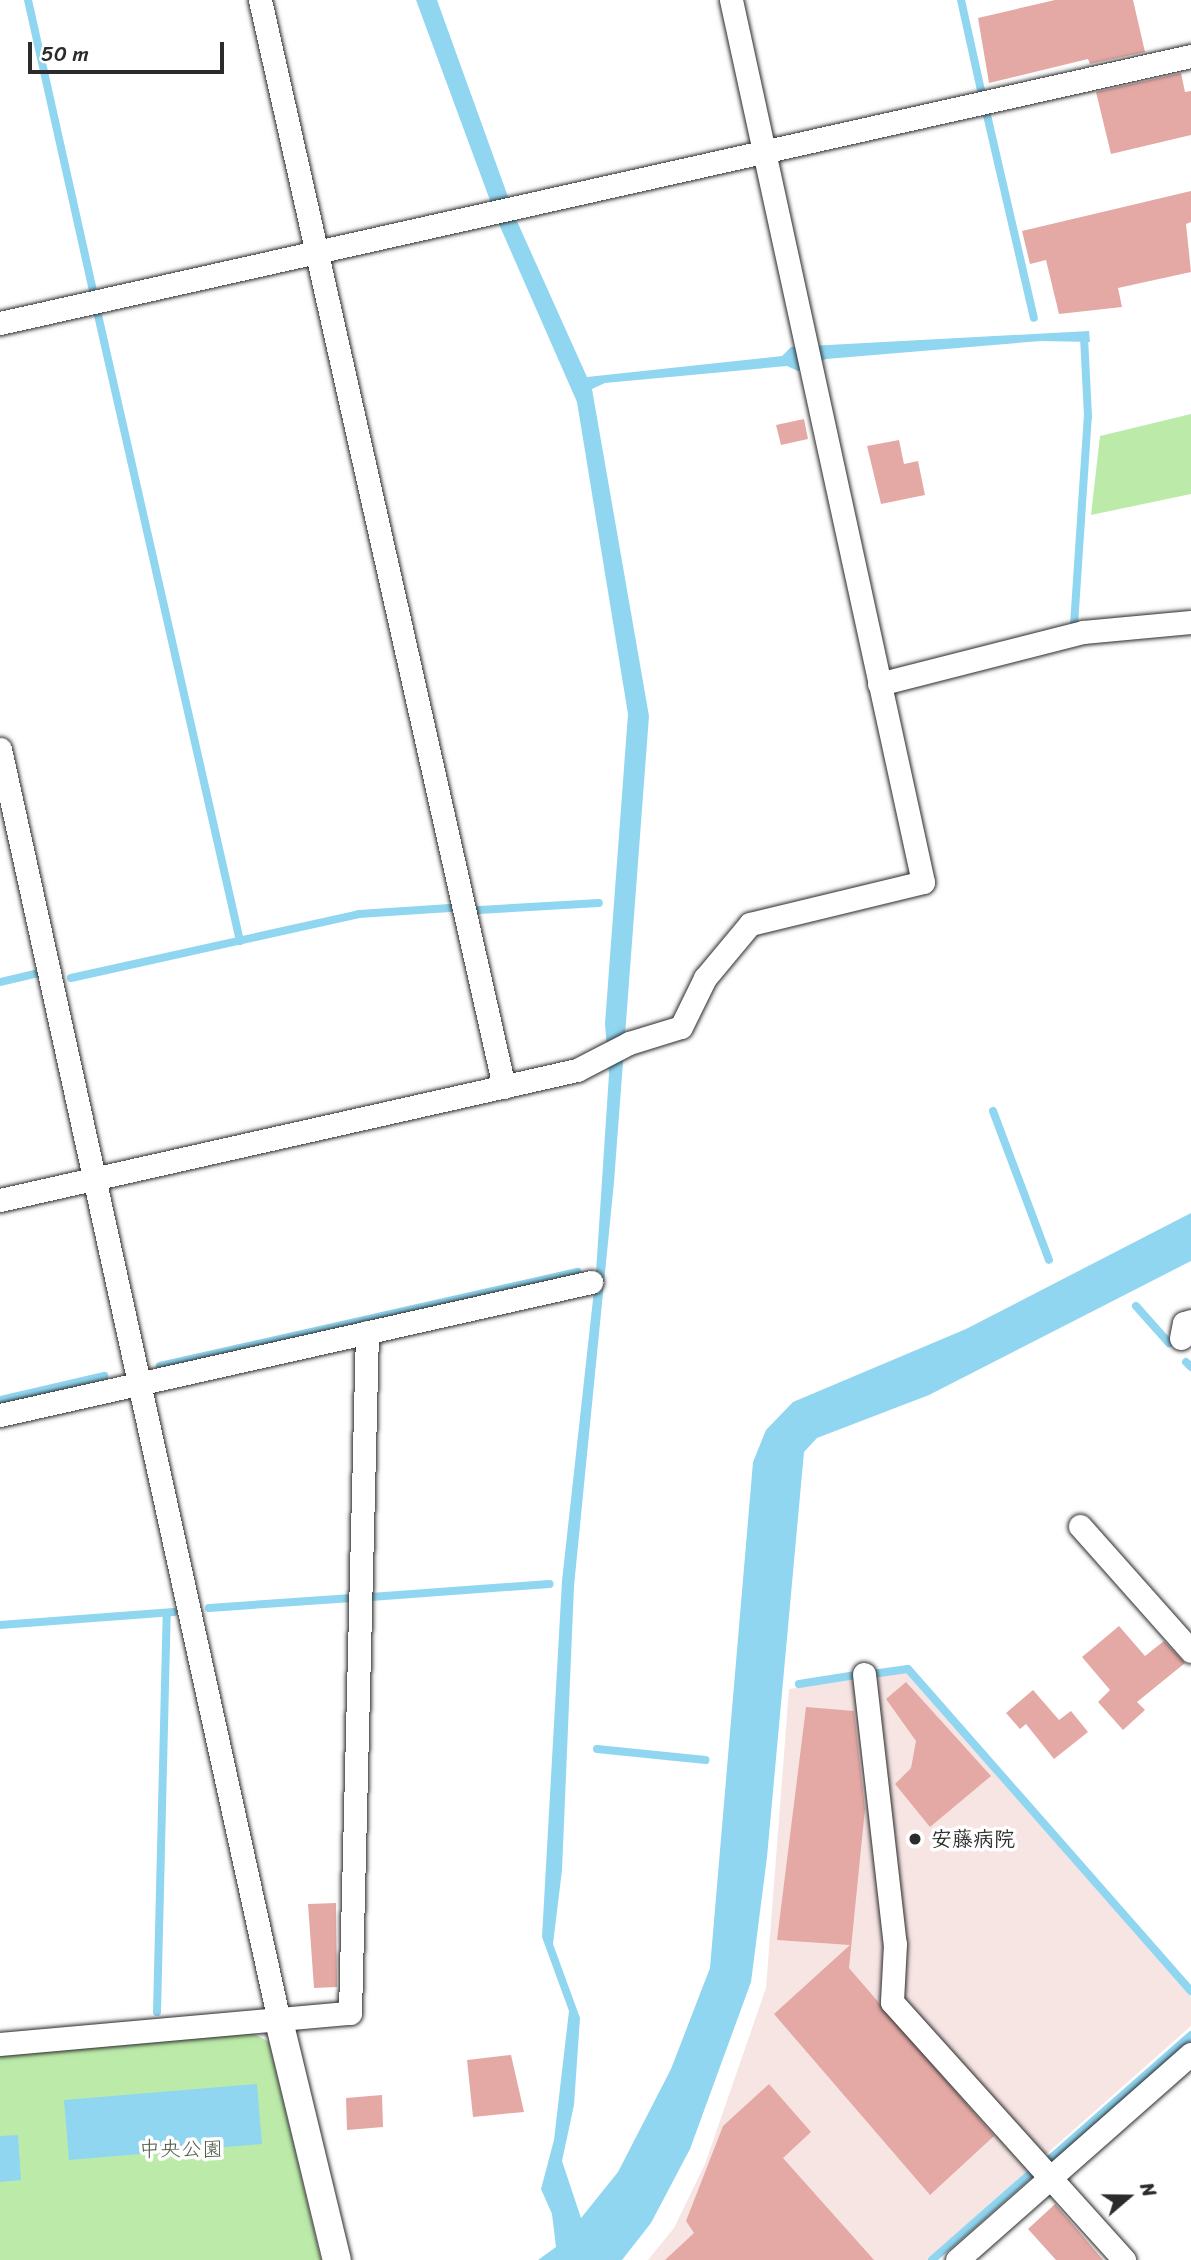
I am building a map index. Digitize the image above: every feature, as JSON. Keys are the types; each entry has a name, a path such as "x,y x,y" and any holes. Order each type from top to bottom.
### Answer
{"street":[{"path":"260,0 504,1087"},
{"path":"0,1200 577,1070 629,1043 681,1027 705,978 750,924 923,882 802,341 765,150 731,0"},
{"path":"0,323 1191,57"},
{"path":"879,684 1083,632 1191,622"},
{"path":"0,750 96,1178 278,2021 337,2260"},
{"path":"0,1415 591,1282"},
{"path":"0,2044 351,2013 367,1332"},
{"path":"1080,1526 1191,1651"},
{"path":"864,1674 895,1944 892,2002 1124,2260"},
{"path":"957,2260 1191,2054"}],"shaded area":[{"name":"安藤病院","path":"906,1672 1191,1997 1191,2026 927,2260 648,2260 674,2228 705,2164 766,1988 789,1689"}],"green space":[{"path":"1191,414 1191,494 1091,515 1100,436"},
{"name":"中央公園","path":"251,2032 269,2042 321,2260 0,2260 0,2054"}],"water":[{"path":"416,0 437,0 516,219 587,377 782,356 791,347 1089,331 1090,342 1041,341 826,359 798,371 787,366 605,383 592,389 649,716 614,1182 574,1586 562,1870 553,1944 580,2018 574,2105 562,2161 581,2218 618,2172 671,2069 710,1968 753,1462 766,1430 793,1402 966,1329 1191,1213 1191,1261 929,1395 817,1438 804,1452 767,1857 751,1982 690,2149 651,2223 622,2260 538,2260 556,2247 552,2214 541,2189 554,2140 569,2011 542,1937 562,1581 596,1272 609,1074 605,1024 628,714 577,402 498,222"},
{"path":"257,2084 262,2144 69,2160 64,2100"},
{"path":"18,2135 21,2180 0,2182 0,2136"}],"building":[{"path":"1055,0 1133,0 1145,52 1090,64 1088,59 989,83 978,18"},
{"path":"1181,73 1185,92 1191,91 1191,135 1111,154 1096,92"},
{"path":"1191,191 1191,222 1186,224 1191,272 1118,288 1122,307 1059,314 1046,260 1030,264 1022,231"},
{"path":"804,419 808,439 781,445 776,425"},
{"path":"899,440 904,464 918,461 925,495 881,504 867,446"},
{"path":"1119,1626 1145,1656 1164,1641 1185,1663 1137,1702 1145,1710 1123,1730 1098,1702 1110,1690 1082,1657"},
{"path":"906,1682 991,1776 930,1827 895,1784 911,1768 916,1741 886,1699"},
{"path":"1033,1690 1059,1720 1071,1711 1088,1732 1054,1759 1026,1724 1020,1729 1006,1713"},
{"path":"806,1707 854,1711 865,1809 849,1968 994,2136 930,2195 774,2014 850,1945 777,1940"},
{"path":"336,1903 337,1987 314,1988 308,1904"},
{"path":"511,2055 524,2112 473,2117 467,2060"},
{"path":"769,2084 811,2132 783,2158 874,2260 665,2260 694,2233 686,2221 723,2126"},
{"path":"382,2095 383,2127 347,2130 346,2098"},
{"path":"1055,2204 1103,2260 1056,2260 1028,2229"}],"waterway":[{"path":"28,0 93,290"},
{"path":"961,0 981,90"},
{"path":"987,115 1034,318"},
{"path":"98,315 240,941"},
{"path":"1074,625 1088,416 1084,337"},
{"path":"479,910 599,903"},
{"path":"71,978 359,914 450,908"},
{"path":"0,982 36,974"},
{"path":"993,1111 1049,1260"},
{"path":"160,1366 578,1272"},
{"path":"1136,1306 1169,1343"},
{"path":"1186,1362 1191,1367"},
{"path":"0,1400 104,1376"},
{"path":"371,1597 550,1584"},
{"path":"209,1608 352,1598"},
{"path":"0,1625 174,1612"},
{"path":"157,2012 167,1613"},
{"path":"872,1674 908,1669 1191,1991"},
{"path":"799,1684 856,1675"},
{"path":"597,1749 705,1760"},
{"path":"1050,2159 1191,2035"},
{"path":"932,2260 1032,2172"}],"place":[{"name":"安藤病院","path":"915,1839"}]}
